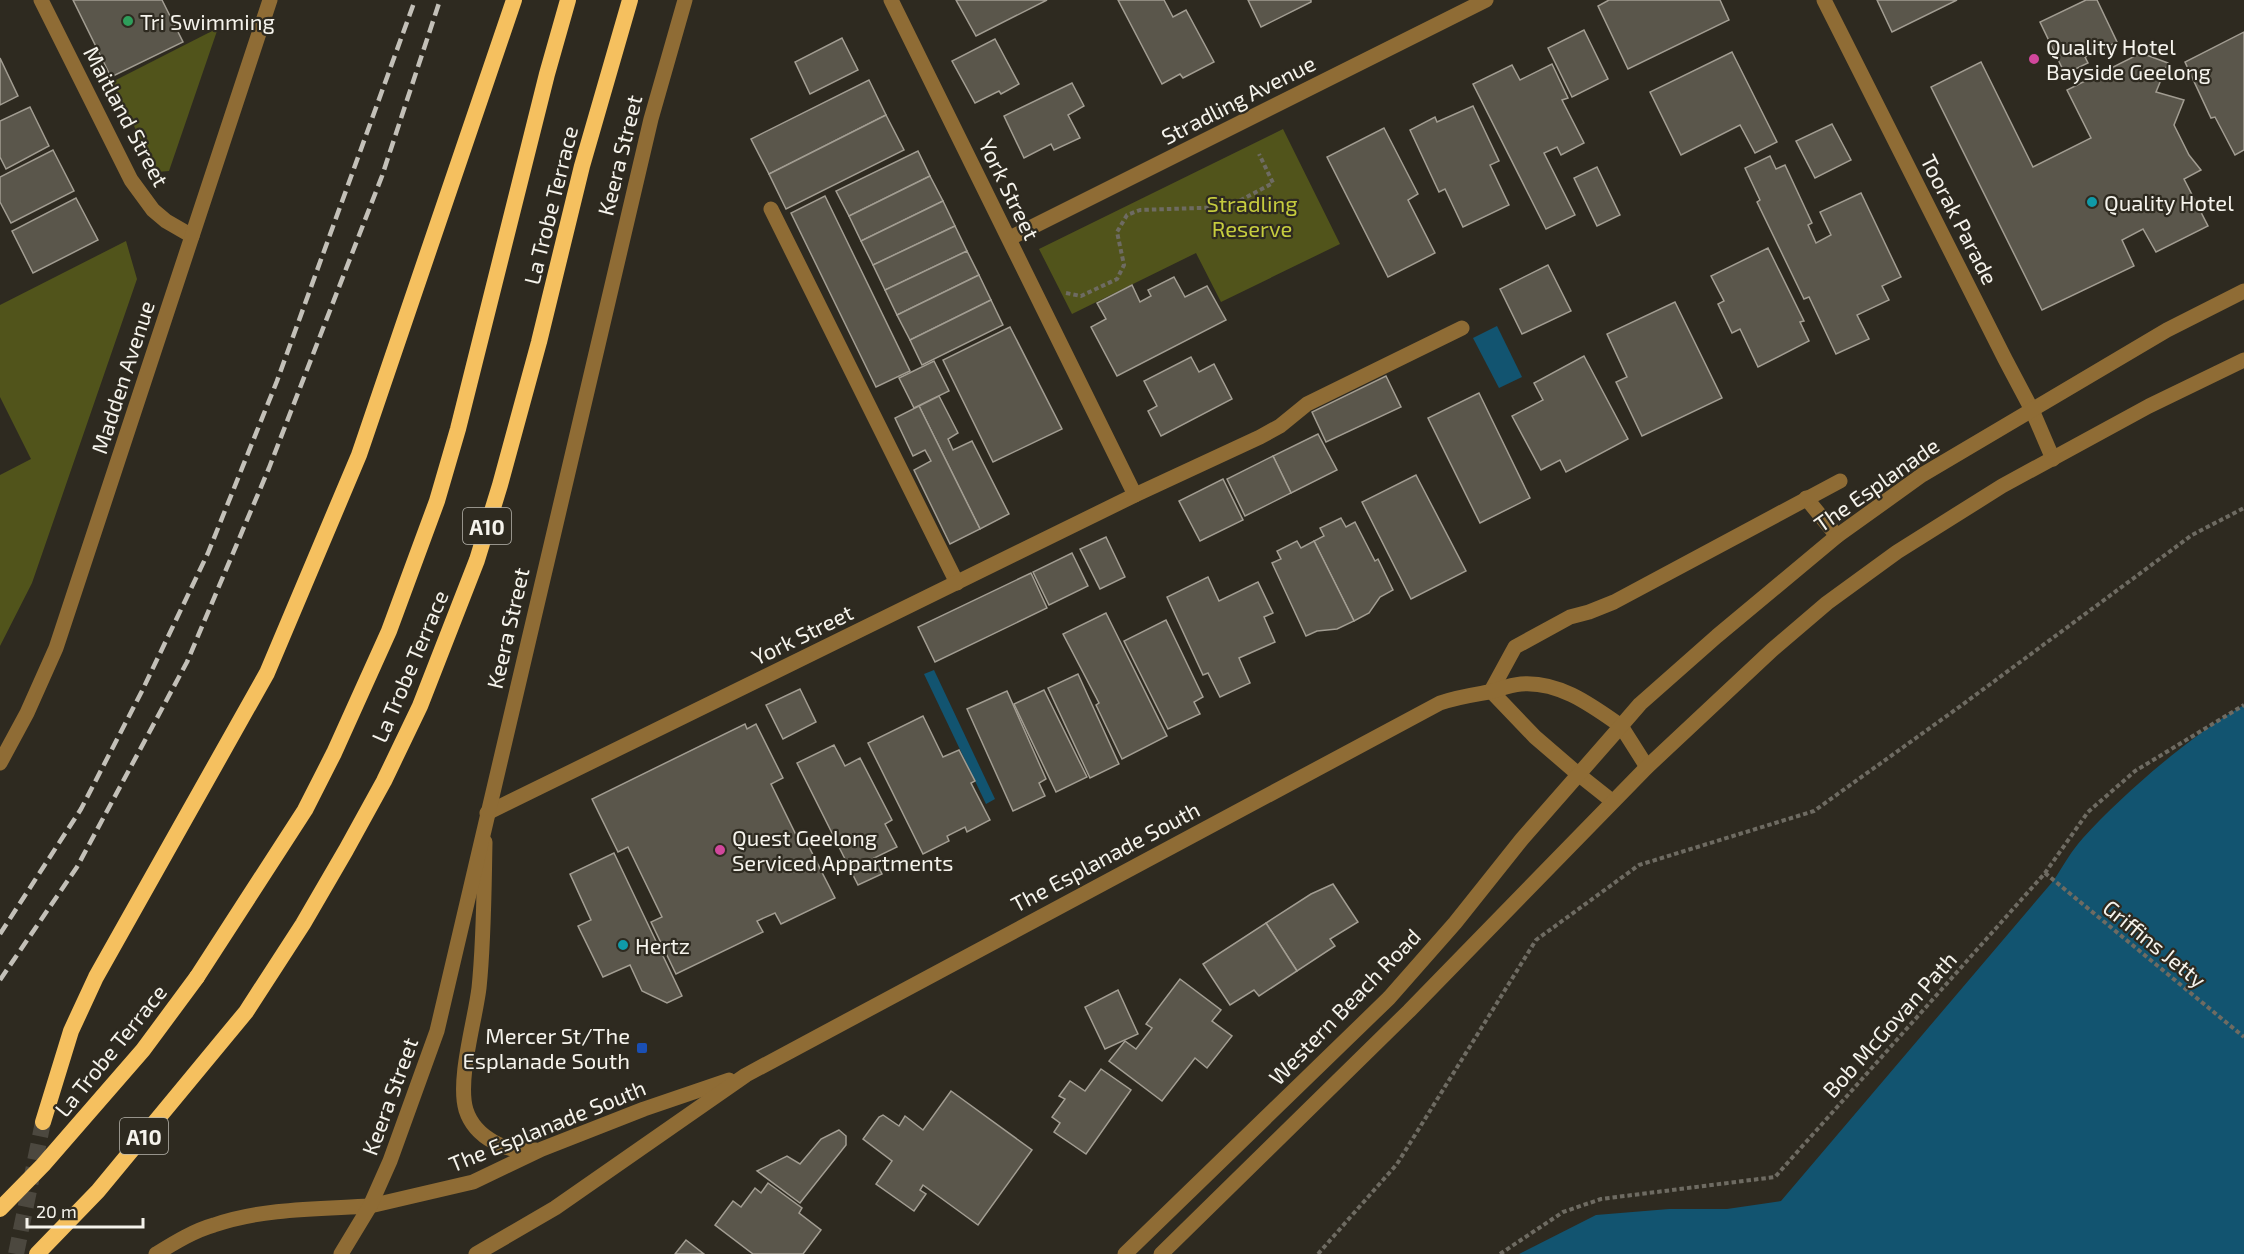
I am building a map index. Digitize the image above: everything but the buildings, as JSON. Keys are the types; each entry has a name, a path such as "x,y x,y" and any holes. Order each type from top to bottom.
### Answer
{"highway":[{"path":"43,1122 71,1031 96,977 272,662 359,454 514,0"},
{"name":"La Trobe Terrace","path":"0,1209 43,1165 143,1050 197,977 305,810 334,753 389,631 436,501 458,429 547,74 568,0"},
{"name":"La Trobe Terrace","path":"37,1254 98,1191 246,1012 303,924 384,781 420,706 477,560 500,485 539,342 582,166 630,0"}],"street":[{"name":"Maitland Street","path":"41,0 131,180 153,210 166,221 192,236"},
{"name":"Madden Avenue","path":"0,763 27,713 56,648 270,0"},
{"name":"Keera Street","path":"341,1254 370,1206 390,1161 437,1030 643,152 685,0"},
{"name":"York Street","path":"891,0 1135,495"},
{"name":"Stradling Avenue","path":"1010,238 1486,0"},
{"name":"Toorak Parade","path":"1824,0 2032,410 2053,459"},
{"path":"771,209 957,583"},
{"name":"The Esplanade","path":"1578,774 1640,704 1837,536 1922,475 2167,330 2244,291"},
{"name":"York Street","path":"487,817 1135,495 1260,437 1280,426 1307,404 1462,328"},
{"path":"1840,481 1614,602 1589,612 1570,616 1515,647 1491,691 1535,736 1612,801 1772,650 1858,579 1935,527 2002,486 2149,406 2244,360"},
{"path":"1806,498 1837,536"},
{"name":"The Esplanade South","path":"476,1254 555,1208 746,1075 1440,703 1453,698 1521,684 1548,686 1576,697 1621,726 1647,766"},
{"name":"Western Beach Road","path":"1125,1254 1389,998 1455,923 1522,839 1578,774"},
{"name":"Western Beach Road","path":"1161,1254 1409,1011 1612,801"},
{"path":"487,817 483,942 479,991 464,1086 465,1108 468,1117 481,1134 495,1143 526,1151 542,1149"},
{"name":"The Esplanade South","path":"156,1254 190,1234 236,1218 299,1210 370,1206 473,1182 542,1149 644,1109 746,1075"}],"path":[{"path":"1065,293 1081,296 1117,279 1124,265 1117,232 1127,215 1140,210 1228,207 1273,183 1259,154"},
{"path":"1318,1254 1396,1164 1536,940 1639,865 1815,811 2192,535 2244,508"},
{"name":"Bob McGovan Path","path":"1500,1254 1563,1212 1601,1199 1775,1177 2045,873 2088,812 2135,771 2244,705"},
{"name":"Griffins Jetty","path":"2045,873 2244,1037"}],"green space":[{"path":"218,28 169,171 157,172 112,82"},
{"name":"Stradling Reserve","path":"1283,129 1340,244 1221,302 1196,253 1072,314 1039,249"},
{"path":"126,241 137,279 32,583 0,646 0,475 31,459 0,397 0,305"}],"water":[{"path":"1497,326 1522,377 1499,388 1473,338"},
{"path":"934,670 995,799 986,804 924,674"},
{"path":"2244,705 2244,1254 1519,1254 1596,1215 1669,1209 1727,1209 1781,1201 2054,880 2083,838 2118,802 2159,766 2202,732"}],"tunnel":[{"path":"16,1254 43,1122"}],"railway":[{"path":"0,934 81,809 142,691 208,553 277,381 415,0"},
{"path":"0,980 77,867 187,662 269,468 382,176 440,0"}],"place":[{"name":"Tri Swimming","path":"128,21"},
{"name":"Quality Hotel Bayside Geelong","path":"2034,59"},
{"name":"Quality Hotel","path":"2092,202"},
{"name":"Quest Geelong Serviced Appartments","path":"720,850"},
{"name":"Hertz","path":"623,945"},
{"name":"Mercer St/The Esplanade South","path":"642,1048"}]}
